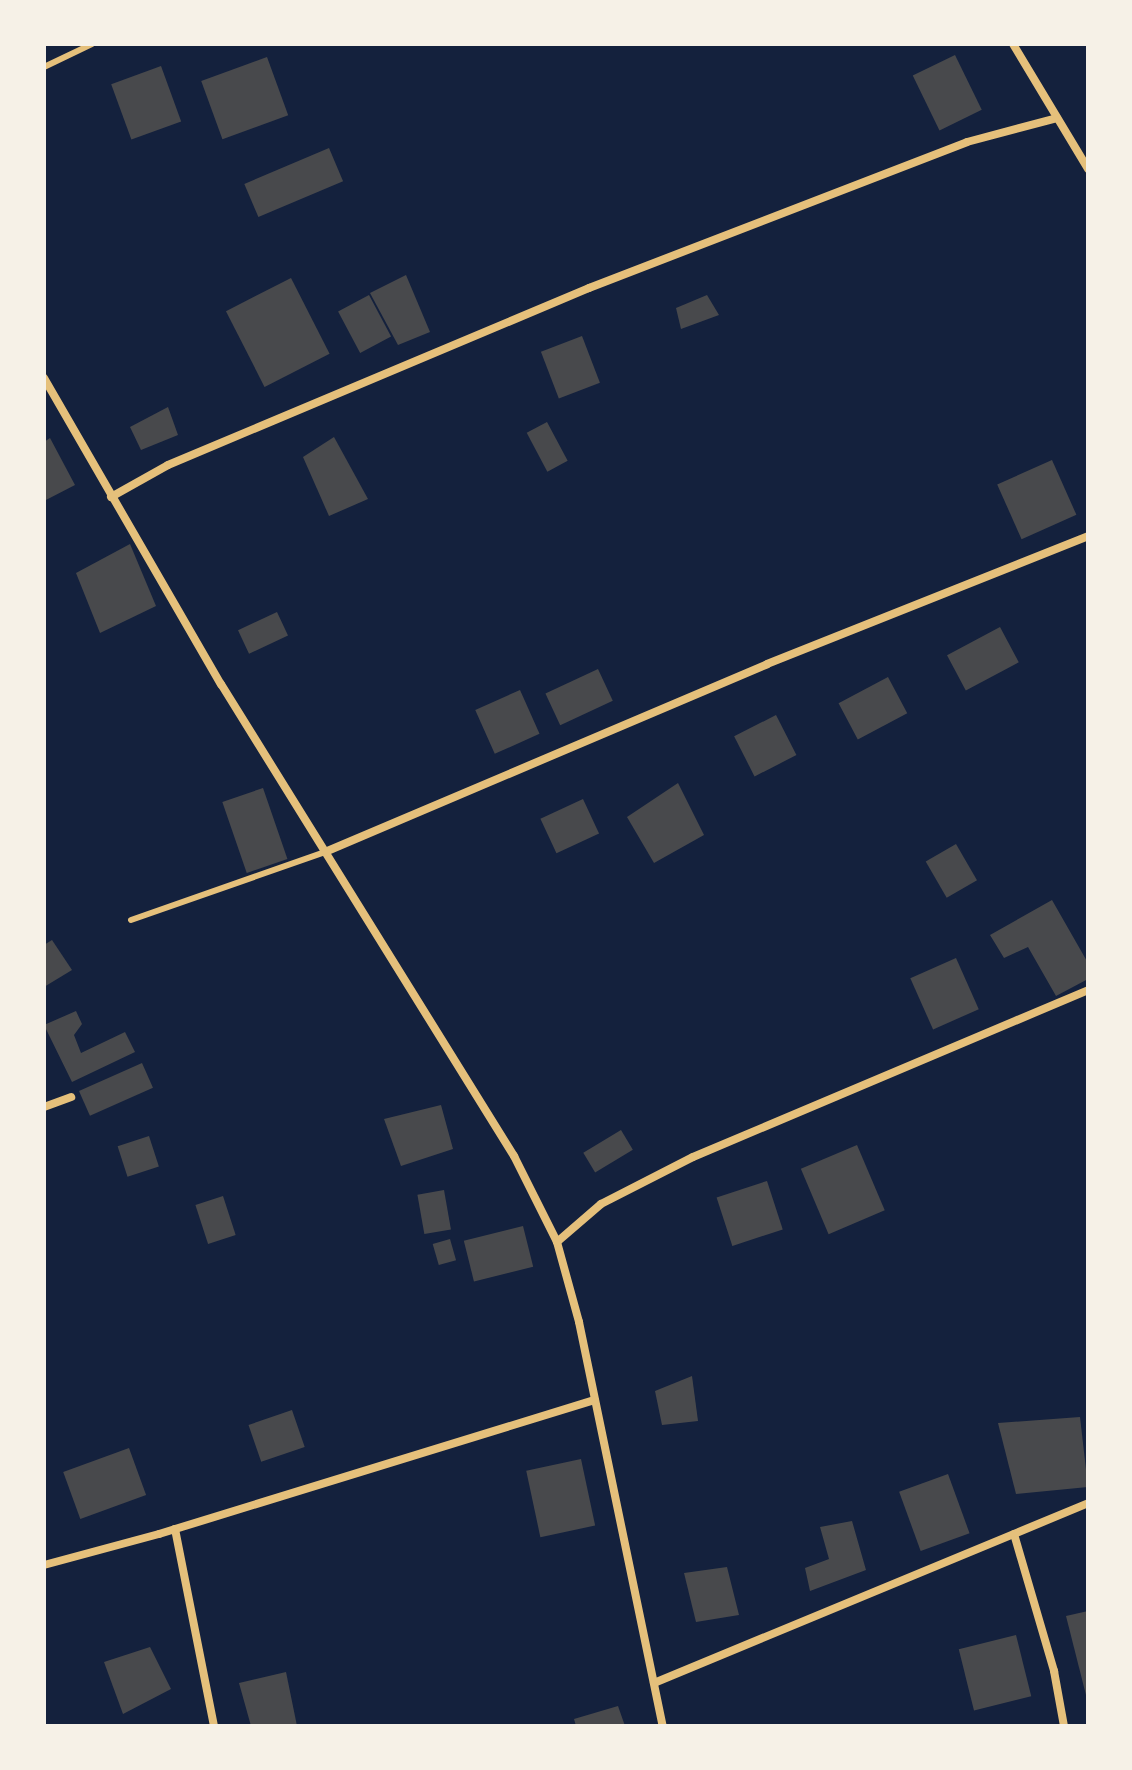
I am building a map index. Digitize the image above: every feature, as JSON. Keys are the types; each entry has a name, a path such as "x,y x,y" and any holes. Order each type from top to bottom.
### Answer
{"street":[{"path":"1013,44 1088,169"},
{"path":"111,497 168,465 603,282 967,142 1057,118"},
{"path":"44,378 111,497 325,852 514,1156 557,1242 595,1400 663,1726"},
{"path":"325,852 767,664 1088,536"},
{"path":"557,1242 601,1204 693,1157 1088,990"},
{"path":"44,1107 71,1097"},
{"path":"44,1565 175,1529 595,1400"},
{"path":"654,1683 1088,1503"},
{"path":"175,1529 214,1726"},
{"path":"1014,1534 1054,1671 1064,1726"}],"lane":[{"path":"44,67 92,44"},
{"path":"131,920 325,852"}],"building":[{"path":"955,55 982,110 939,130 913,76"},
{"path":"267,57 288,115 222,139 201,81"},
{"path":"161,66 181,121 131,140 111,84"},
{"path":"329,148 343,181 258,217 244,184"},
{"path":"406,275 430,332 398,345 370,293"},
{"path":"291,278 330,354 265,387 226,311"},
{"path":"369,295 391,336 360,353 338,311"},
{"path":"707,295 719,315 681,329 676,308"},
{"path":"582,336 600,383 559,398 541,352"},
{"path":"168,407 178,435 141,450 130,427"},
{"path":"547,422 568,461 547,472 527,433"},
{"path":"334,437 368,499 329,516 303,457"},
{"path":"50,438 75,485 44,501 44,442"},
{"path":"1052,460 1076,515 1022,539 997,484"},
{"path":"130,544 156,606 100,633 76,573"},
{"path":"277,612 288,636 249,654 238,630"},
{"path":"1000,627 1019,662 966,690 947,655"},
{"path":"598,669 613,701 560,725 545,694"},
{"path":"888,677 907,713 858,739 839,703"},
{"path":"520,690 540,734 495,754 475,710"},
{"path":"776,715 796,755 755,776 734,736"},
{"path":"678,783 704,835 654,863 627,817"},
{"path":"263,788 287,859 247,873 222,802"},
{"path":"583,799 599,833 556,853 540,819"},
{"path":"956,844 977,880 947,898 926,862"},
{"path":"1052,900 1088,963 1088,979 1056,996 1028,947 1004,958 990,935"},
{"path":"52,940 72,970 44,987 44,945"},
{"path":"956,958 979,1009 933,1029 910,978"},
{"path":"76,1011 82,1024 74,1035 81,1053 125,1032 135,1052 72,1082 44,1025"},
{"path":"142,1063 153,1088 90,1116 79,1091"},
{"path":"441,1105 453,1149 401,1166 384,1119"},
{"path":"621,1130 633,1150 595,1172 583,1153"},
{"path":"149,1136 159,1166 128,1177 118,1146"},
{"path":"857,1145 885,1210 829,1234 801,1169"},
{"path":"767,1181 783,1230 732,1246 717,1197"},
{"path":"444,1190 451,1229 424,1234 417,1195"},
{"path":"223,1196 236,1235 208,1244 195,1205"},
{"path":"523,1226 533,1267 474,1282 464,1241"},
{"path":"450,1239 456,1260 439,1265 433,1244"},
{"path":"692,1376 698,1421 662,1425 655,1391"},
{"path":"292,1410 305,1447 261,1462 249,1425"},
{"path":"1080,1417 1088,1487 1016,1494 998,1423"},
{"path":"129,1448 146,1495 80,1519 63,1472"},
{"path":"581,1459 595,1526 540,1537 526,1471"},
{"path":"948,1474 970,1533 921,1551 899,1492"},
{"path":"852,1521 866,1570 810,1591 805,1568 829,1559 820,1527"},
{"path":"727,1567 739,1615 696,1622 684,1573"},
{"path":"1088,1611 1088,1699 1087,1699 1066,1616"},
{"path":"1016,1635 1031,1696 974,1710 959,1649"},
{"path":"150,1647 171,1689 123,1714 104,1662"},
{"path":"286,1672 297,1726 251,1726 239,1683"},
{"path":"618,1706 625,1726 576,1726 574,1719"}]}
